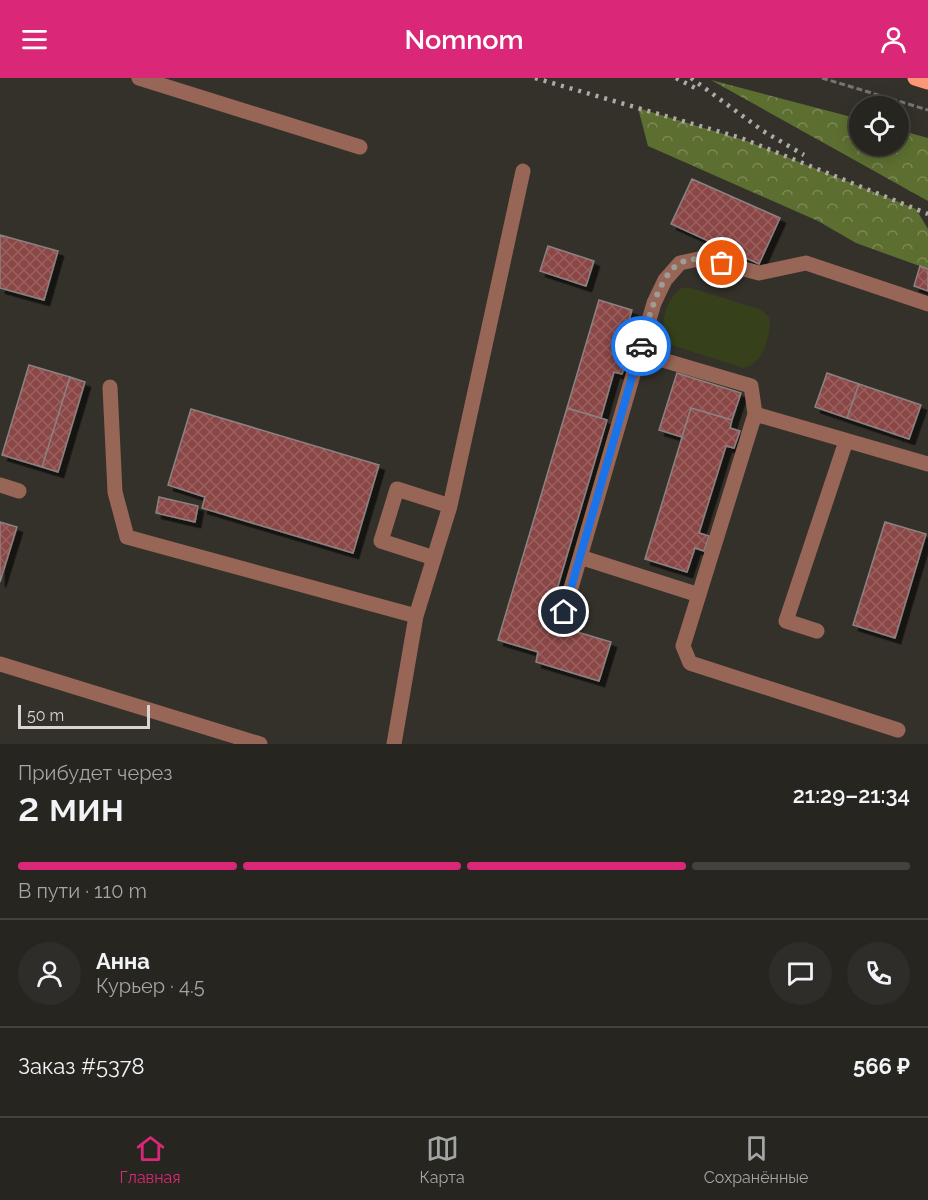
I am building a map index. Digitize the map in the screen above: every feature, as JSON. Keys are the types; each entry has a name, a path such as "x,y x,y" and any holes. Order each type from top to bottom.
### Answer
{"main road":[{"path":"915,78 928,82"}],"lane":[{"path":"139,78 360,147"},
{"path":"394,744 416,616 450,506 523,171"},
{"path":"564,612 654,303 665,280 680,263 703,258 759,273 806,263 928,304"},
{"path":"639,353 750,386 755,414 683,646 690,663 898,730"},
{"path":"110,387 115,492 127,537 416,616"},
{"path":"755,414 928,464"},
{"path":"817,631 786,621 846,441"},
{"path":"0,485 19,492"},
{"path":"434,558 381,541 397,489 450,506"},
{"path":"580,556 699,595"},
{"path":"0,664 260,744"}],"path":[{"path":"822,78 928,110"}],"green space":[{"path":"711,80 849,116 849,156 909,156 909,133 928,138 928,201"},
{"path":"638,108 747,141 916,209 928,229 928,269 856,243 818,221 648,146"},
{"path":"681,288 691,288 762,310 770,318 770,325 764,349 756,361 743,368 672,345 664,331 664,315 675,293"}],"building":[{"path":"692,179 780,218 759,264 671,224"},
{"path":"0,235 58,251 44,300 0,288"},
{"path":"548,246 594,261 586,286 540,271"},
{"path":"920,266 928,269 928,291 914,286"},
{"path":"599,300 632,310 617,360 626,363 622,374 614,372 601,418 567,408"},
{"path":"29,365 70,377 42,467 2,455"},
{"path":"677,373 741,393 732,420 691,408 682,437 659,430"},
{"path":"827,373 859,384 847,418 815,407"},
{"path":"70,377 85,382 58,472 42,467"},
{"path":"859,384 921,405 909,439 847,418"},
{"path":"567,408 607,420 547,623 611,642 599,681 536,662 538,652 498,640"},
{"path":"691,408 732,420 730,428 740,431 734,448 726,446 699,533 709,536 704,551 695,548 687,572 645,559"},
{"path":"191,409 379,465 353,553 202,508 205,497 168,485"},
{"path":"159,497 198,506 195,522 156,513"},
{"path":"0,522 17,527 0,582"},
{"path":"885,522 926,534 895,638 853,625"}],"railway":[{"path":"535,78 741,138 928,214"},
{"path":"676,78 697,89"},
{"path":"691,78 763,131 804,155"}],"way so far":[{"path":"641,346 654,303 665,280 680,263 703,258 722,263"}],"route":[{"path":"564,612 641,346"}]}
